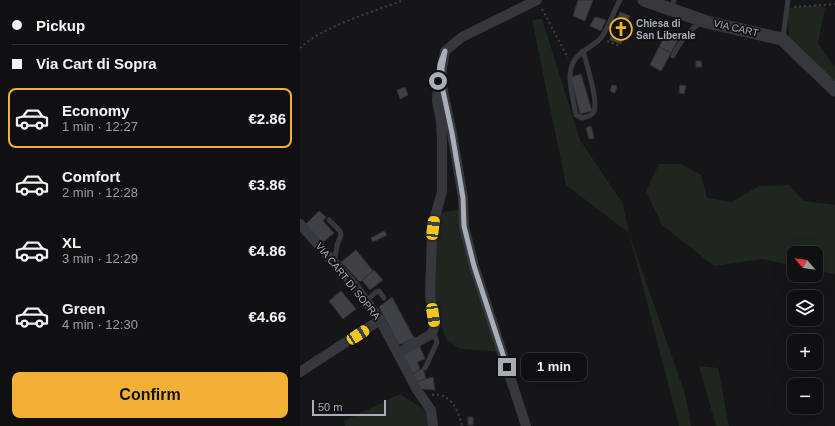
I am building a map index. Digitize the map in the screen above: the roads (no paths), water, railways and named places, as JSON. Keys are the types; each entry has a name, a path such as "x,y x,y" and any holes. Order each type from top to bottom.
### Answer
{"street":[{"path":"398,353 426,338 433,331 435,325 430,295 430,265 434,220 442,192 443,165 441,121 437,101 440,64 445,51 462,37 537,0"},
{"name":"VIA CART","path":"644,0 672,5 704,21 782,39"},
{"path":"782,39 835,90"},
{"path":"445,51 442,68 443,91 463,198 464,226 474,266 526,426"},
{"name":"VIA CART DI SOPRA","path":"300,224 366,301 380,320 417,390 431,410 433,426"},
{"path":"300,372 380,320"}],"lane":[{"path":"583,52 594,92 595,111 592,115 582,118 576,115 569,72 571,64 575,58 583,52 595,44 600,38 620,0"},
{"path":"782,39 788,0"},
{"path":"672,56 682,38 693,27 704,21"},
{"path":"329,220 340,232 341,236 337,245 336,257 332,261"},
{"path":"366,301 376,292 380,291 384,298"},
{"path":"425,368 436,342 433,331"}],"place":[{"name":"Chiesa di San Liberale","path":"621,29"}]}
